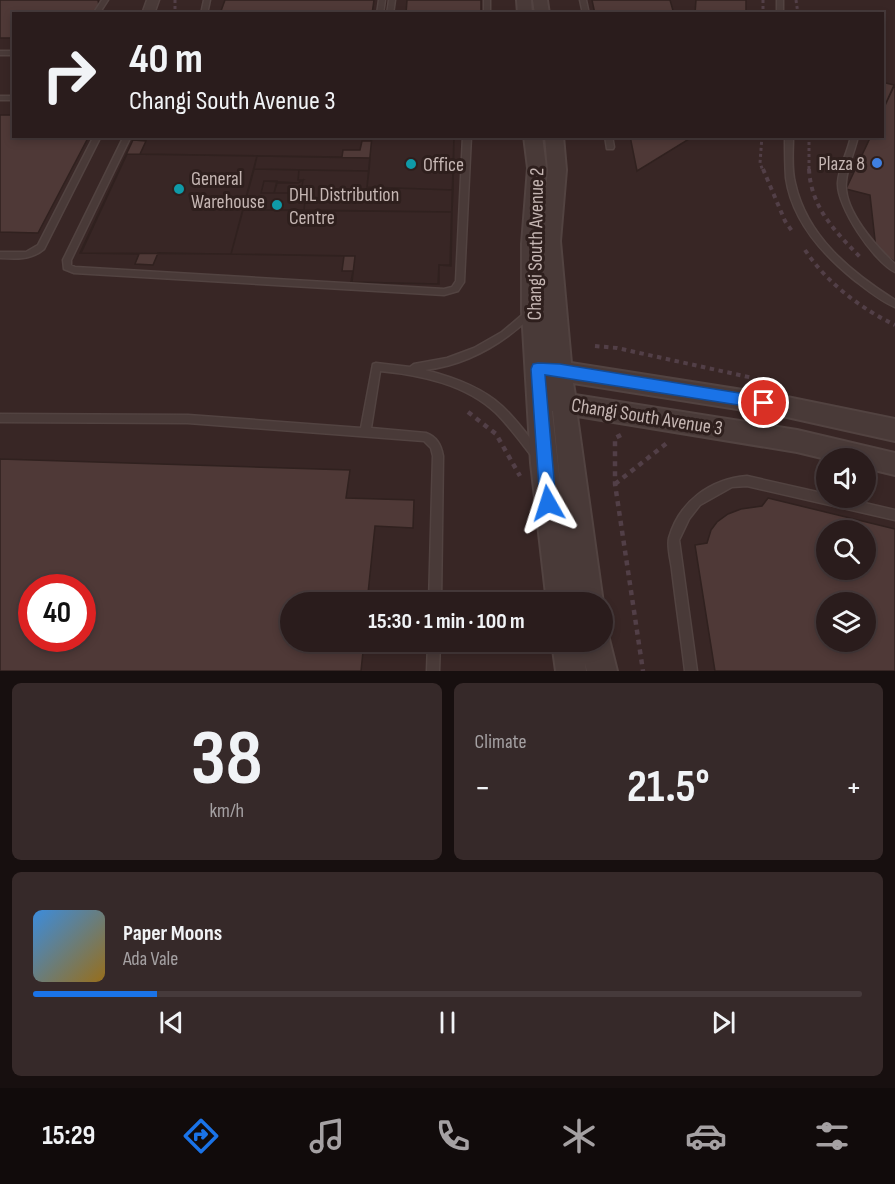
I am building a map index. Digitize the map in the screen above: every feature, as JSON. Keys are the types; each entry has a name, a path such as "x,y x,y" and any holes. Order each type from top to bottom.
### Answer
{"street":[{"name":"Changi South Avenue 2","path":"533,138 537,168 532,244 533,311 549,369"},
{"name":"Changi South Avenue 2","path":"554,138 557,170 550,241 549,369 552,401 587,592"},
{"name":"Changi South Avenue 3","path":"549,369 787,407 895,430"},
{"name":"Changi South Avenue 2","path":"552,401 544,463 560,592"},
{"name":"Changi South Avenue 3","path":"552,401 797,441 895,464"},
{"path":"568,652 571,671"},
{"path":"598,652 602,671"}],"lane":[{"path":"0,255 25,256 34,254 42,247 97,138"},
{"path":"127,138 67,260 68,267 74,270 444,292 455,289 460,282 468,138"},
{"path":"608,138 610,147"},
{"path":"789,138 791,185 806,224 836,260 873,291 895,304"},
{"path":"854,138 842,182 843,194 849,209 877,252 895,269"},
{"path":"402,369 427,367 471,355 504,336 533,311"},
{"path":"365,432 376,367 402,369 430,374 452,382 493,404 544,463"},
{"path":"0,418 188,419 426,438 436,446 438,456 435,592"},
{"path":"691,671 674,540 685,515 696,502 732,482 747,482 895,515"},
{"path":"433,671 434,652"}],"path":[{"path":"595,346 616,348 754,378"},
{"path":"468,412 496,434 524,483"},
{"path":"615,438 615,484 643,671"},
{"path":"615,484 635,466 670,441"}],"building":[{"path":"0,0 98,0 99,6 95,12 12,12 12,38 0,38"},
{"path":"225,0 374,0 372,12 221,11"},
{"path":"407,0 481,0 481,12 406,12"},
{"path":"592,0 670,0 673,12 595,12"},
{"path":"696,0 746,0 746,12 695,12"},
{"path":"884,82 894,85 884,108"},
{"name":"Plaza 8","path":"895,84 895,262 876,249 870,195 846,189 870,138 884,138 884,108"},
{"path":"0,115 12,115 12,138 88,138 38,233 0,232"},
{"name":"DHL Distribution Centre","path":"372,138 454,138 450,265 439,265 438,284 351,282 353,271 342,271 344,256 158,253 153,265 135,264 139,254 80,253 133,140 146,141 140,154 342,157 343,150 360,150 362,141 371,141"},
{"name":"Office","path":"372,138 454,138 453,190 367,187"},
{"path":"630,138 691,138 637,171"},
{"name":"General Warehouse","path":"127,154 257,156 231,254 81,253"},
{"path":"257,156 370,158 369,171 254,169"},
{"path":"254,169 299,170 298,180 303,180 298,183 264,181 261,193 306,193 304,210 243,210"},
{"name":"General Warehouse","path":"299,170 369,171 367,187 453,190 452,212 304,210 306,193 301,193 303,180 298,180"},
{"path":"303,180 301,193 274,193 277,183 298,183"},
{"path":"264,181 277,181 274,193 261,193"},
{"name":"General Warehouse","path":"243,210 452,212 451,266 439,265 439,284 352,282 355,256 231,254"},
{"path":"0,459 350,470 346,498 414,500 413,528 375,526 368,592 280,592 280,652 363,652 361,671 0,671"},
{"path":"768,498 858,520 816,520 816,580 876,580 876,524 895,529 895,671 715,671 695,545 707,543 711,530 717,522 741,509 762,506"}],"place":[{"name":"Plaza 8","path":"877,163"},
{"name":"Office","path":"411,164"},
{"name":"General Warehouse","path":"179,189"},
{"name":"DHL Distribution Centre","path":"277,205"}],"route":[{"path":"548,503 538,369 560,370 764,403"}]}
